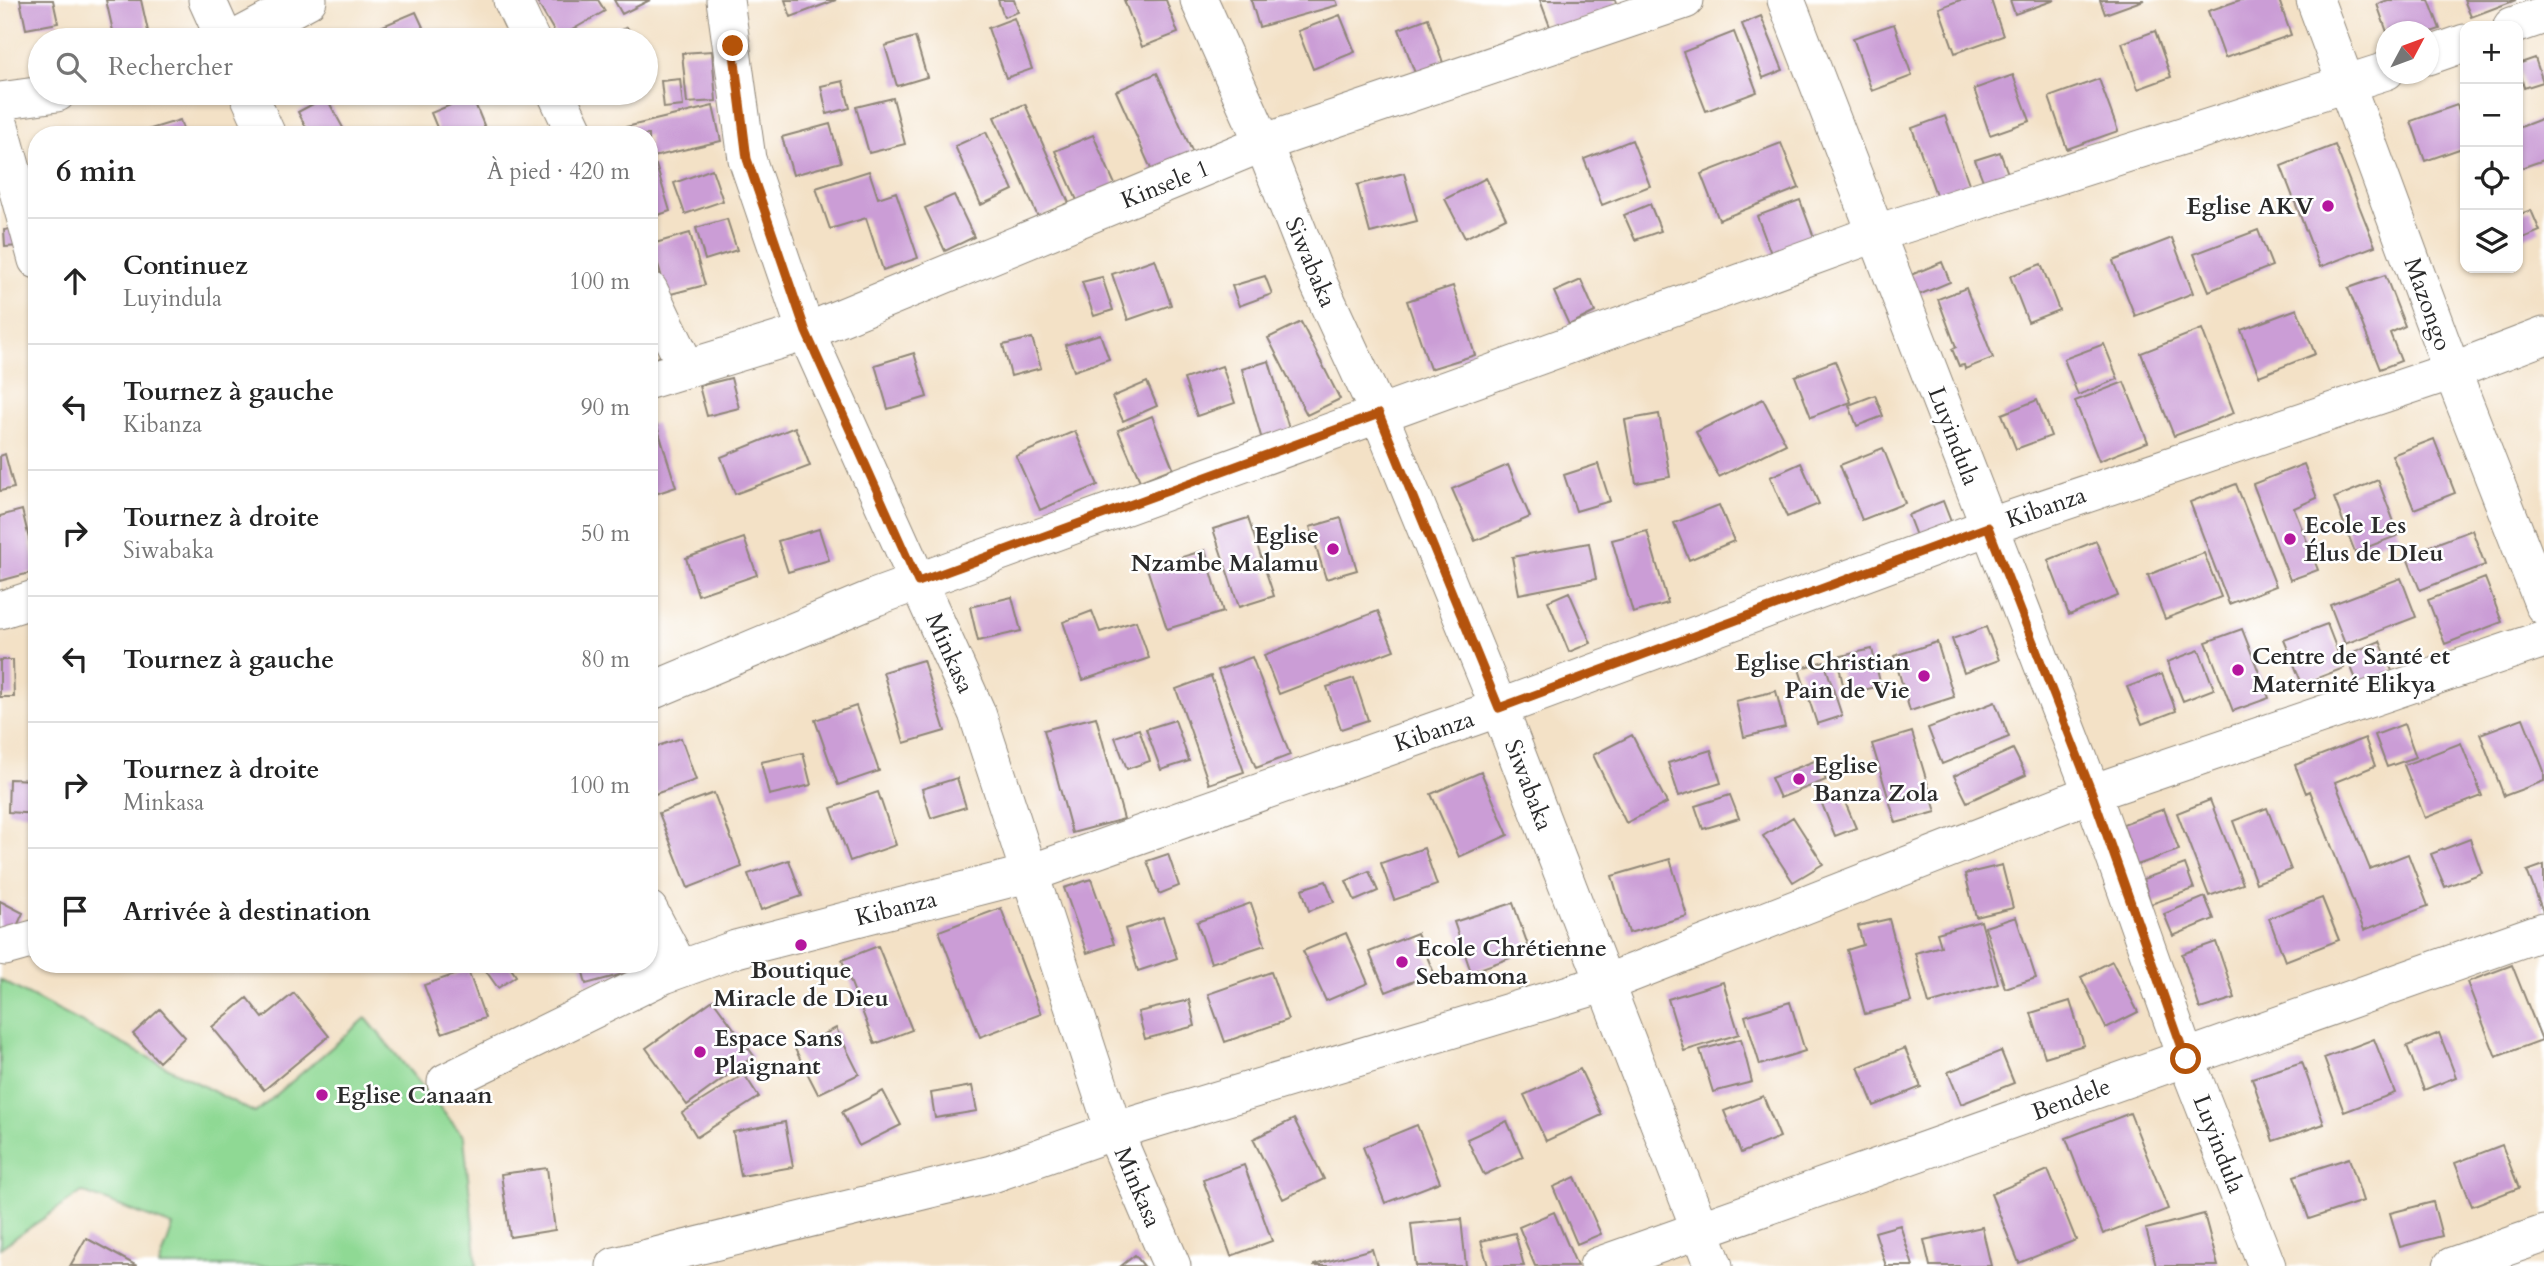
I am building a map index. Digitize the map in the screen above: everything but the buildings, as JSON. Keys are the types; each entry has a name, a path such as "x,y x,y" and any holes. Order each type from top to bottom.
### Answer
{"street":[{"path":"207,0 220,28"},
{"path":"256,28 308,0"},
{"path":"512,0 525,28"},
{"name":"Minkasa","path":"725,0 747,159 806,332 977,713 1114,1131 1172,1266"},
{"name":"Siwabaka","path":"1199,0 1263,144 1319,284 1379,414 1499,708 1714,1266"},
{"name":"Kinsele 1","path":"658,377 806,332 1263,144 1685,0"},
{"name":"Luyindula","path":"1786,0 2092,793 2186,1059 2267,1266"},
{"name":"Mazongo","path":"2315,0 2452,371 2544,606"},
{"path":"2523,22 2544,15"},
{"path":"2439,52 2460,45"},
{"path":"658,688 918,582 1877,233 2376,75"},
{"path":"0,101 28,97"},
{"path":"253,105 263,126"},
{"path":"562,105 572,126"},
{"path":"0,126 28,227"},
{"path":"658,309 687,369"},
{"name":"Kibanza","path":"446,1082 680,969 736,949 1031,873 1499,708 1988,527 2452,371 2544,336"},
{"path":"0,610 28,601"},
{"path":"615,1266 992,1174 1114,1131 1606,983 2092,793 2544,639"},
{"path":"658,927 680,969"},
{"name":"Bendele","path":"1598,1266 1702,1232 2544,931"},
{"path":"2452,1266 2544,1234"}],"green space":[{"path":"0,980 255,1113 366,1018 464,1137 477,1266 159,1266 173,1226 82,1192 0,1248"}],"place":[{"name":"Eglise AKV","path":"2328,206"},
{"name":"Ecole Les Élus de DIeu","path":"2290,539"},
{"name":"Eglise Nzambe Malamu","path":"1333,549"},
{"name":"Centre de Santé et Maternité Elikya","path":"2238,670"},
{"name":"Eglise Christian Pain de Vie","path":"1924,676"},
{"name":"Eglise Banza Zola","path":"1799,779"},
{"name":"Boutique Miracle de Dieu","path":"801,945"},
{"name":"Ecole Chrétienne Sebamona","path":"1402,962"},
{"name":"Espace Sans Plaignant","path":"700,1052"},
{"name":"Eglise Canaan","path":"322,1095"}],"route":[{"path":"733,46 747,159 806,332 918,582 1379,414 1499,708 1988,527 2092,793 2186,1059"}]}
